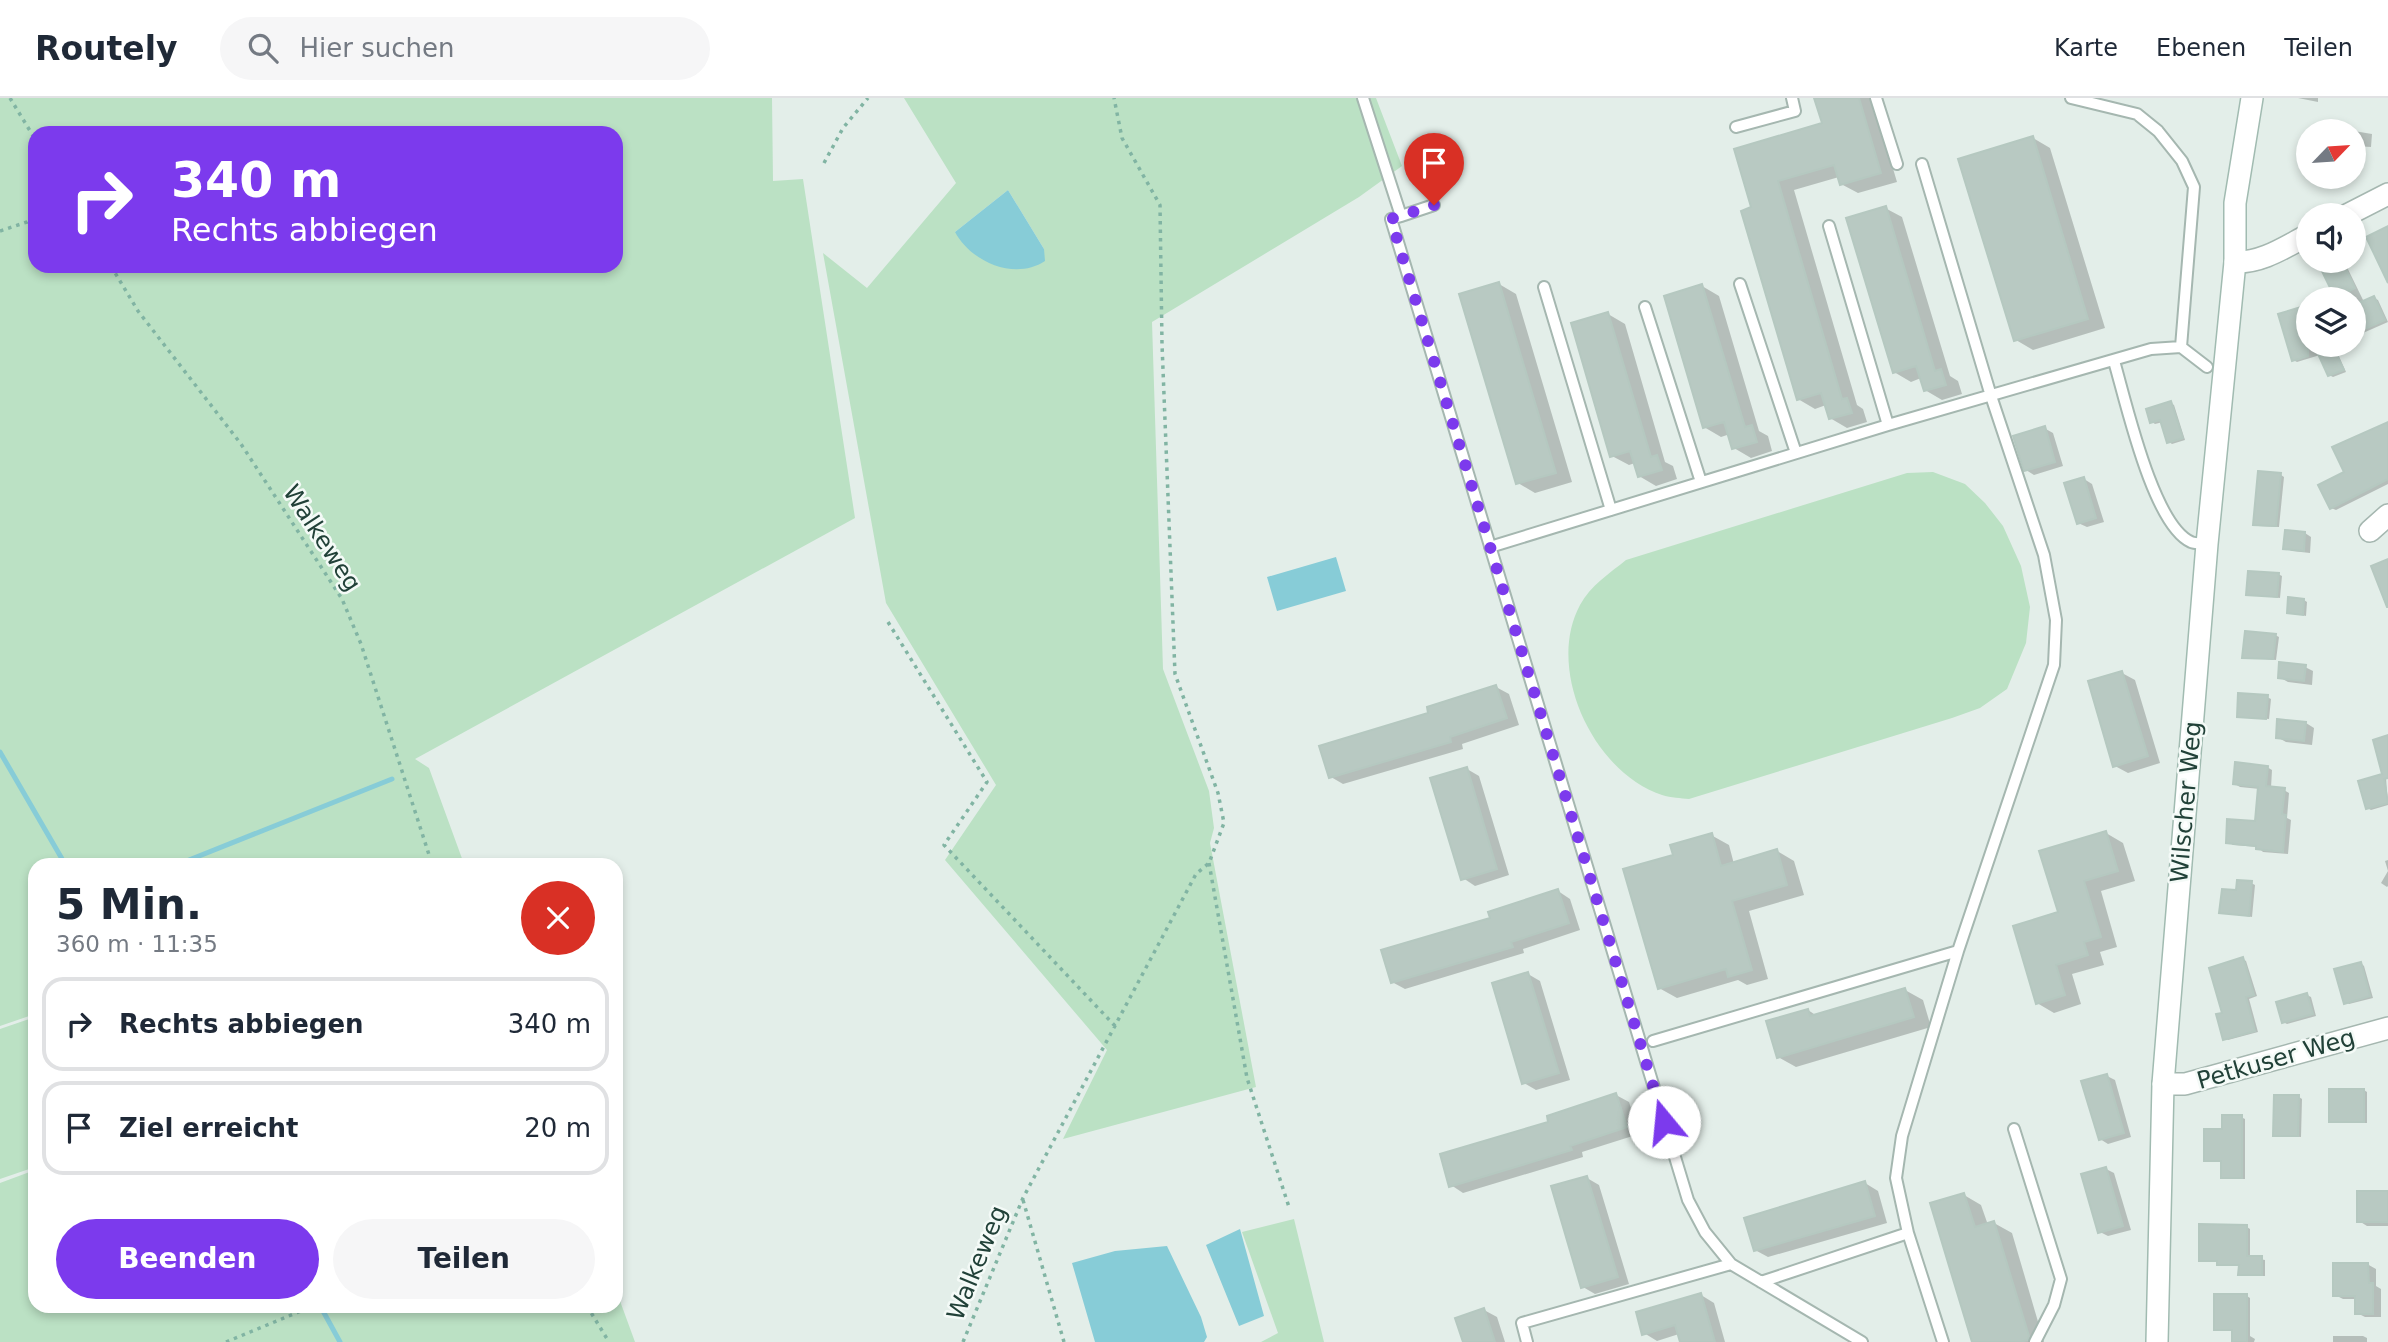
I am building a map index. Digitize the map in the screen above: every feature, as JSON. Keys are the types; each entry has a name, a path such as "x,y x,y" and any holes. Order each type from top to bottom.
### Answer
{"street":[{"name":"Wilscher Weg","path":"2157,1342 2163,1084 2207,544 2235,262 2249,203 2252,173 2252,98"},
{"path":"2366,205 2388,194"},
{"path":"2235,262 2248,263 2264,258 2296,241"},
{"path":"2370,531 2388,515"},
{"name":"Petkuser Weg","path":"2163,1084 2185,1084 2388,1028"}],"lane":[{"path":"1363,98 1401,216"},
{"path":"1736,127 1795,111 1792,98"},
{"path":"1876,98 1897,164"},
{"path":"2071,98 2137,114 2158,131 2182,161 2194,187 2181,347"},
{"path":"1922,164 1991,396 2044,555 2056,620 2054,665 1958,951 1902,1136 1896,1178 1908,1233 1943,1342"},
{"path":"1434,205 1391,219 1688,1200 1705,1232 1731,1264 1862,1342"},
{"path":"1829,226 1888,425"},
{"path":"1740,284 1796,453"},
{"path":"1544,287 1611,510"},
{"path":"1646,307 1701,482"},
{"path":"1490,547 1888,425 2151,349 2181,347 2207,367"},
{"path":"2114,361 2154,492 2169,522 2192,542 2207,544"},
{"path":"1653,1041 1958,951"},
{"path":"2014,1129 2061,1279 2054,1305 2035,1342"},
{"path":"1761,1282 1908,1233"},
{"path":"1527,1342 1522,1323 1731,1264"}],"path":[{"path":"10,98 28,128"},
{"path":"824,163 843,128 868,98"},
{"path":"1114,98 1122,138 1160,205 1162,344 1175,674 1218,793 1224,823 1209,863 1247,1077 1289,1207"},
{"path":"0,231 28,221"},
{"name":"Walkeweg","path":"115,273 138,311 241,444 342,599 361,644 430,858"},
{"path":"888,622 987,782 944,845 1115,1027"},
{"name":"Walkeweg","path":"963,1342 1023,1198 1196,874 1209,863"},
{"path":"1023,1198 1064,1342"},
{"path":"226,1342 296,1313"},
{"path":"591,1313 610,1342"}],"green space":[{"path":"0,98 772,98 773,181 803,179 855,518 415,759 429,768 462,858 28,858 28,1016 0,1026"},
{"path":"904,98 1376,98 1402,166 1359,197 1152,322 1163,669 1209,791 1214,828 1210,843 1256,1087 1063,1139 1107,1050 945,860 996,785 886,603 823,253 867,288 956,183","holes":["1008,190 1044,249 955,232"]},
{"path":"1933,472 1965,484 1985,503 2003,526 2021,566 2030,607 2026,643 2007,689 1980,708 1952,718 1689,799 1662,795 1638,783 1616,765 1597,742 1582,716 1568,659 1571,631 1580,605 1601,580 1626,560 1907,473"},
{"path":"28,1019 28,1169 0,1179 0,1029"},
{"path":"28,1173 28,1313 623,1313 623,1309 635,1342 0,1342 0,1183"},
{"path":"1294,1219 1324,1342 1261,1342 1278,1333 1242,1232"}],"water":[{"path":"1008,190 1044,249 1045,261 1033,267 1008,269 983,260 962,243 955,232"},
{"path":"1336,557 1346,591 1277,611 1267,577"},
{"path":"1240,1229 1264,1316 1239,1326 1206,1245"},
{"path":"1167,1246 1201,1317 1207,1337 1204,1342 1095,1342 1072,1263 1115,1251"}],"building":[{"path":"1814,98 1859,98 1881,173 1840,185 1834,165 1778,181 1842,399 1847,398 1852,413 1829,419 1821,393 1797,400 1741,211 1751,207 1734,149 1822,123"},
{"path":"2033,136 2088,319 2014,341 1958,159"},
{"path":"1886,206 1935,371 1941,369 1946,385 1924,391 1916,366 1893,373 1846,218"},
{"path":"2388,226 2388,283 2366,237"},
{"path":"2323,273 2348,273 2355,287 2330,287"},
{"path":"1499,282 1556,473 1516,484 1459,294"},
{"path":"1702,284 1745,427 1752,425 1757,442 1732,449 1724,422 1703,428 1664,296"},
{"path":"2374,296 2385,320 2366,328 2366,300"},
{"path":"2296,309 2296,357 2305,357 2292,361 2278,314"},
{"path":"1608,312 1651,457 1657,455 1662,470 1638,477 1630,451 1610,457 1571,323"},
{"path":"2319,357 2338,357 2344,370 2328,376"},
{"path":"2171,401 2183,438 2167,443 2160,420 2150,423 2146,409"},
{"path":"2388,422 2388,479 2330,509 2318,485 2344,472 2332,447"},
{"path":"2045,426 2055,462 2024,471 2013,436"},
{"path":"2258,471 2281,473 2276,526 2253,525"},
{"path":"2084,477 2096,518 2077,524 2064,483"},
{"path":"2285,530 2305,532 2304,551 2283,549"},
{"path":"2388,559 2388,607 2387,607 2371,566"},
{"path":"2248,571 2279,573 2277,597 2246,595"},
{"path":"2288,597 2304,599 2303,615 2287,613"},
{"path":"2245,631 2276,634 2273,659 2242,658"},
{"path":"2279,662 2306,665 2304,681 2278,678"},
{"path":"2122,671 2148,756 2113,767 2088,681"},
{"path":"1496,685 1507,718 1450,737 1451,742 1329,778 1319,746 1428,713 1427,707"},
{"path":"2238,693 2268,695 2266,719 2237,717"},
{"path":"2277,719 2306,722 2304,741 2276,738"},
{"path":"2388,735 2388,778 2384,779 2388,803 2366,809 2358,781 2382,774 2373,740"},
{"path":"2235,762 2268,766 2266,786 2285,788 2282,814 2286,815 2283,852 2226,843 2227,819 2255,821 2258,787 2233,784"},
{"path":"1467,767 1497,869 1461,880 1430,778"},
{"path":"2106,831 2118,871 2084,881 2101,937 2084,942 2088,955 2056,965 2065,995 2036,1004 2013,926 2058,912 2039,851"},
{"path":"1712,833 1721,866 1777,849 1787,885 1732,901 1752,970 1728,977 1726,969 1658,989 1623,869 1673,855 1670,845"},
{"path":"2237,880 2252,881 2249,916 2219,913 2222,889 2236,890"},
{"path":"1558,889 1569,923 1511,942 1513,947 1391,983 1381,950 1490,918 1488,912"},
{"path":"2243,957 2254,995 2246,997 2255,1031 2223,1040 2216,1014 2222,1013 2209,968"},
{"path":"2361,962 2370,996 2344,1004 2334,969"},
{"path":"1528,972 1559,1073 1522,1084 1492,983"},
{"path":"1905,988 1914,1017 1777,1058 1766,1021 1808,1009 1810,1016"},
{"path":"2307,993 2313,1014 2282,1023 2276,1002"},
{"path":"2107,1074 2124,1133 2099,1140 2081,1081"},
{"path":"2329,1089 2364,1089 2364,1122 2329,1122"},
{"path":"1616,1093 1627,1127 1570,1146 1572,1150 1449,1187 1440,1154 1548,1122 1547,1116"},
{"path":"2274,1095 2299,1095 2298,1136 2273,1136"},
{"path":"2222,1115 2242,1115 2242,1178 2221,1178 2221,1161 2204,1161 2204,1129 2222,1129"},
{"path":"2106,1167 2123,1226 2098,1233 2081,1174"},
{"path":"1587,1176 1618,1277 1581,1288 1551,1186"},
{"path":"1865,1181 1875,1216 1754,1251 1744,1218"},
{"path":"2357,1191 2388,1191 2388,1222 2357,1222"},
{"path":"1964,1193 1975,1227 1994,1221 2028,1340 1972,1342 1930,1203"},
{"path":"2199,1224 2247,1225 2247,1256 2262,1256 2262,1275 2238,1275 2239,1265 2217,1265 2217,1261 2199,1261"},
{"path":"2333,1263 2368,1263 2369,1283 2373,1283 2373,1314 2355,1314 2355,1296 2333,1296"},
{"path":"1701,1293 1715,1342 1680,1342 1675,1325 1642,1335 1636,1312"},
{"path":"2214,1294 2247,1294 2247,1342 2232,1342 2232,1330 2214,1330"},
{"path":"1484,1308 1495,1342 1463,1342 1455,1318"}],"waterway":[{"path":"0,752 62,858"},
{"path":"194,858 392,779"},
{"path":"324,1313 340,1342"}],"route":[{"path":"1434,205 1391,219 1664,1122"}]}
